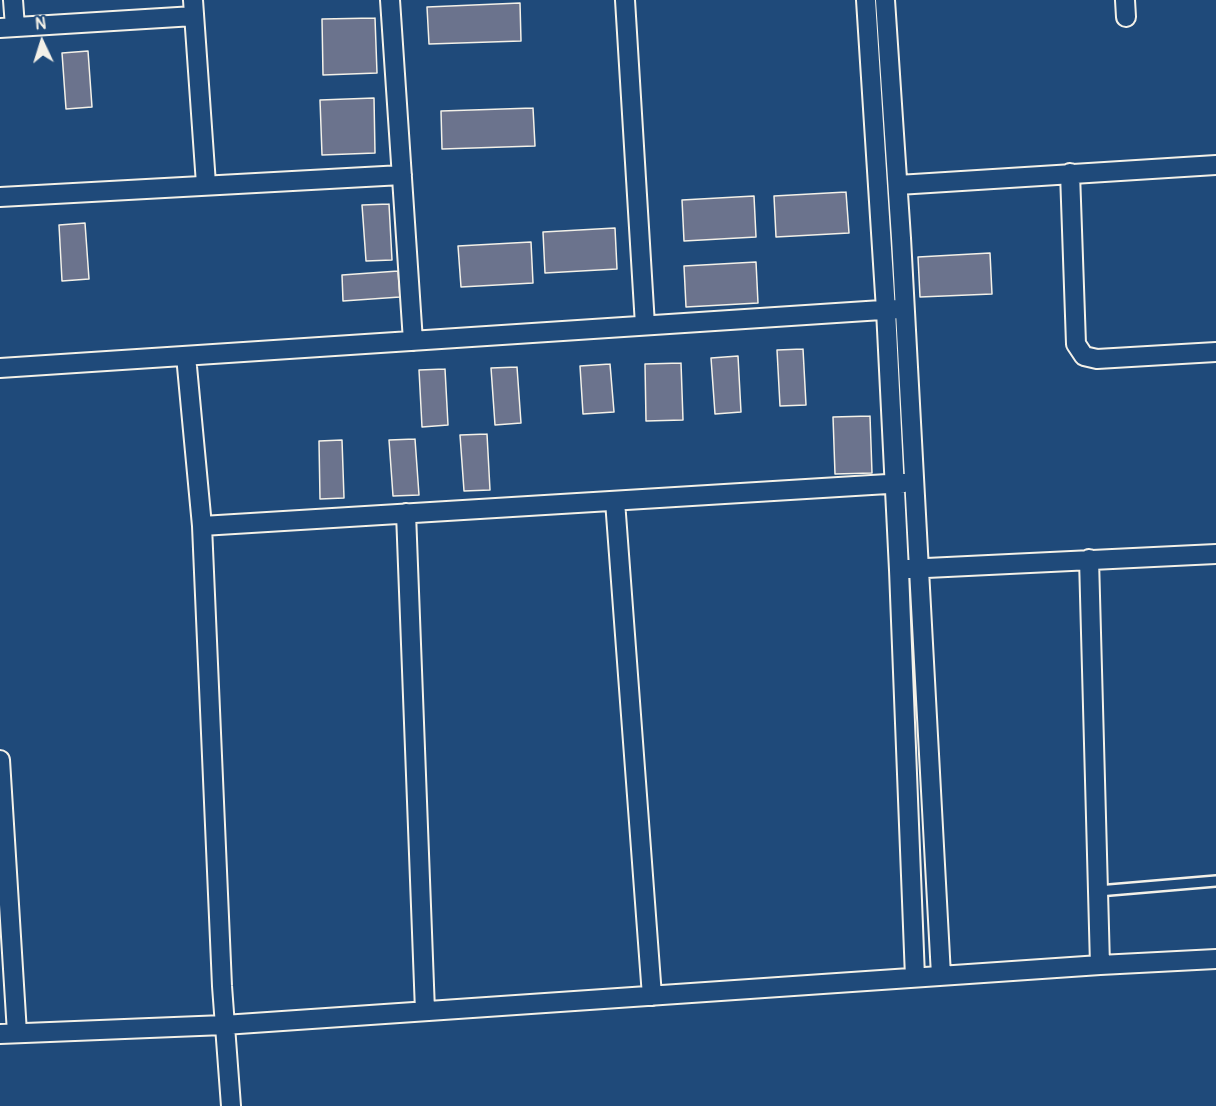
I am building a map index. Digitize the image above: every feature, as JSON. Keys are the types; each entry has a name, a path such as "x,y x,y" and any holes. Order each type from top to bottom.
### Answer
{"street":[{"path":"13,0 7,27 194,8 206,184"},
{"path":"390,0 413,341"},
{"path":"625,0 645,326"},
{"path":"866,0 886,310 915,977"},
{"path":"885,0 898,185 941,975"},
{"path":"898,185 1216,165"},
{"path":"1070,173 1076,344 1084,356 1098,359 1216,352"},
{"path":"0,196 402,175"},
{"path":"0,368 905,308"},
{"path":"186,356 202,526 224,1025 231,1106"},
{"path":"202,526 914,482"},
{"path":"615,501 652,996"},
{"path":"406,513 425,1011"},
{"path":"899,570 1216,554"},
{"path":"1089,559 1100,964"},
{"path":"0,760 8,1034 224,1025 1100,964 1216,959"}],"lane":[{"path":"1098,891 1216,881"}],"building":[{"path":"520,3 521,41 429,44 427,7"},
{"path":"375,18 377,73 323,75 322,19"},
{"path":"88,51 92,107 66,109 62,53"},
{"path":"374,98 375,153 322,155 320,100"},
{"path":"533,108 535,146 442,149 441,111"},
{"path":"846,192 849,233 776,237 774,196"},
{"path":"754,196 756,237 684,241 682,200"},
{"path":"389,204 392,260 366,261 362,205"},
{"path":"85,223 89,279 62,281 59,225"},
{"path":"615,228 617,269 545,273 543,232"},
{"path":"531,242 533,283 461,287 458,246"},
{"path":"990,253 992,294 920,297 918,257"},
{"path":"756,262 758,303 686,307 684,266"},
{"path":"398,271 400,297 343,301 342,275"},
{"path":"803,349 806,405 780,406 777,350"},
{"path":"738,356 741,412 715,414 711,358"},
{"path":"681,363 683,420 646,421 645,364"},
{"path":"610,364 614,412 583,414 580,366"},
{"path":"517,367 521,423 495,425 491,368"},
{"path":"445,369 448,425 422,427 419,370"},
{"path":"870,416 872,473 835,474 833,417"},
{"path":"487,434 490,490 464,491 460,435"},
{"path":"415,439 419,495 393,496 389,440"},
{"path":"342,440 344,498 320,499 319,441"}]}
